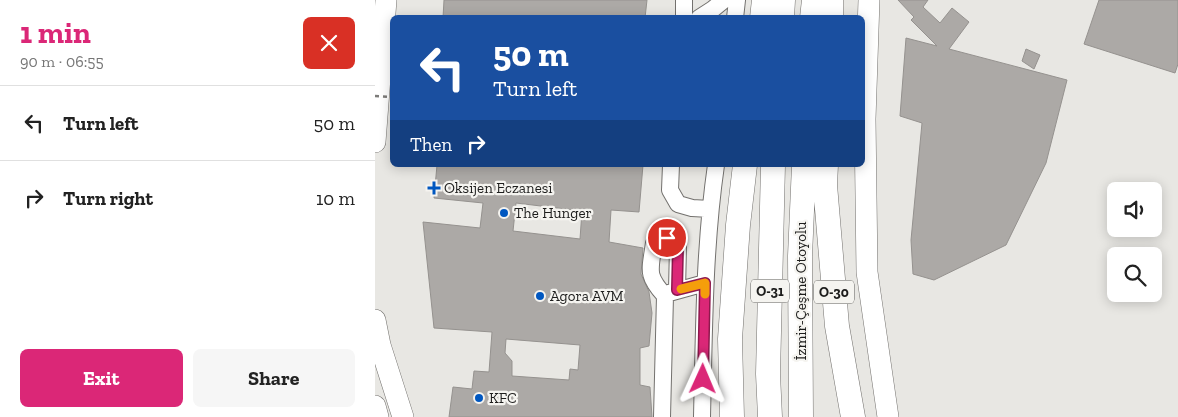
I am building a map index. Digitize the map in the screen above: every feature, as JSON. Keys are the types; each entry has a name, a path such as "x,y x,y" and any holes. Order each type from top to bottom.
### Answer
{"highway":[{"path":"762,15 763,0"},
{"path":"782,15 783,0"},
{"path":"812,15 814,0"},
{"path":"831,0 831,15"},
{"path":"732,417 730,339 738,225 745,167"},
{"name":"İzmir-Çeşme Otoyolu","path":"770,417 769,354 773,167"},
{"name":"İzmir-Çeşme Otoyolu","path":"801,417 800,256 803,167"},
{"path":"826,175 821,297 833,397 838,417"},
{"name":"O-30","path":"826,175 837,326 853,417"}],"main road":[{"path":"375,142 387,0"},
{"path":"869,0 865,120 867,272 888,417"},
{"path":"375,9 384,29"},
{"path":"375,320 380,346 403,417"},
{"path":"375,406 379,417"}],"street":[{"path":"684,15 685,0"},
{"path":"704,15 724,0"},
{"path":"735,15 737,0"},
{"path":"671,167 670,190 677,204 692,208 710,209"},
{"path":"702,417 705,283 710,209 716,167"},
{"path":"662,417 671,293 705,283"}],"path":[{"path":"375,96 390,97"}],"building":[{"path":"444,0 647,0 645,15 443,15"},
{"path":"898,0 928,0 923,7 940,23 952,8 969,22 949,49 1067,80 1046,163 1006,245 934,280 913,274 911,240 922,123 900,116 906,38 937,46 911,20 914,17"},
{"path":"1099,0 1178,0 1178,64 1175,73 1084,44"},
{"path":"1026,49 1040,55 1034,69 1022,61"},
{"name":"Agora AVM","path":"437,167 643,167 639,212 611,210 609,242 643,248 641,274 649,292 652,313 649,346 640,348 640,385 650,387 652,417 449,417 453,387 472,389 474,371 489,372 492,332 434,328 423,222 480,228 483,203 434,198","holes":["516,203 582,211 580,239 513,231","506,339 580,345 578,370 570,369 569,380 512,376 512,361 505,353"]}],"slow traffic":[{"path":"681,289 705,283 705,294"}],"place":[{"name":"Oksijen Eczanesi","path":"434,188"},
{"name":"The Hunger","path":"504,213"},
{"name":"Agora AVM","path":"540,296"},
{"name":"KFC","path":"479,398"}],"route":[{"path":"667,238 675,241 678,247 677,290 705,283 703,379"}]}
